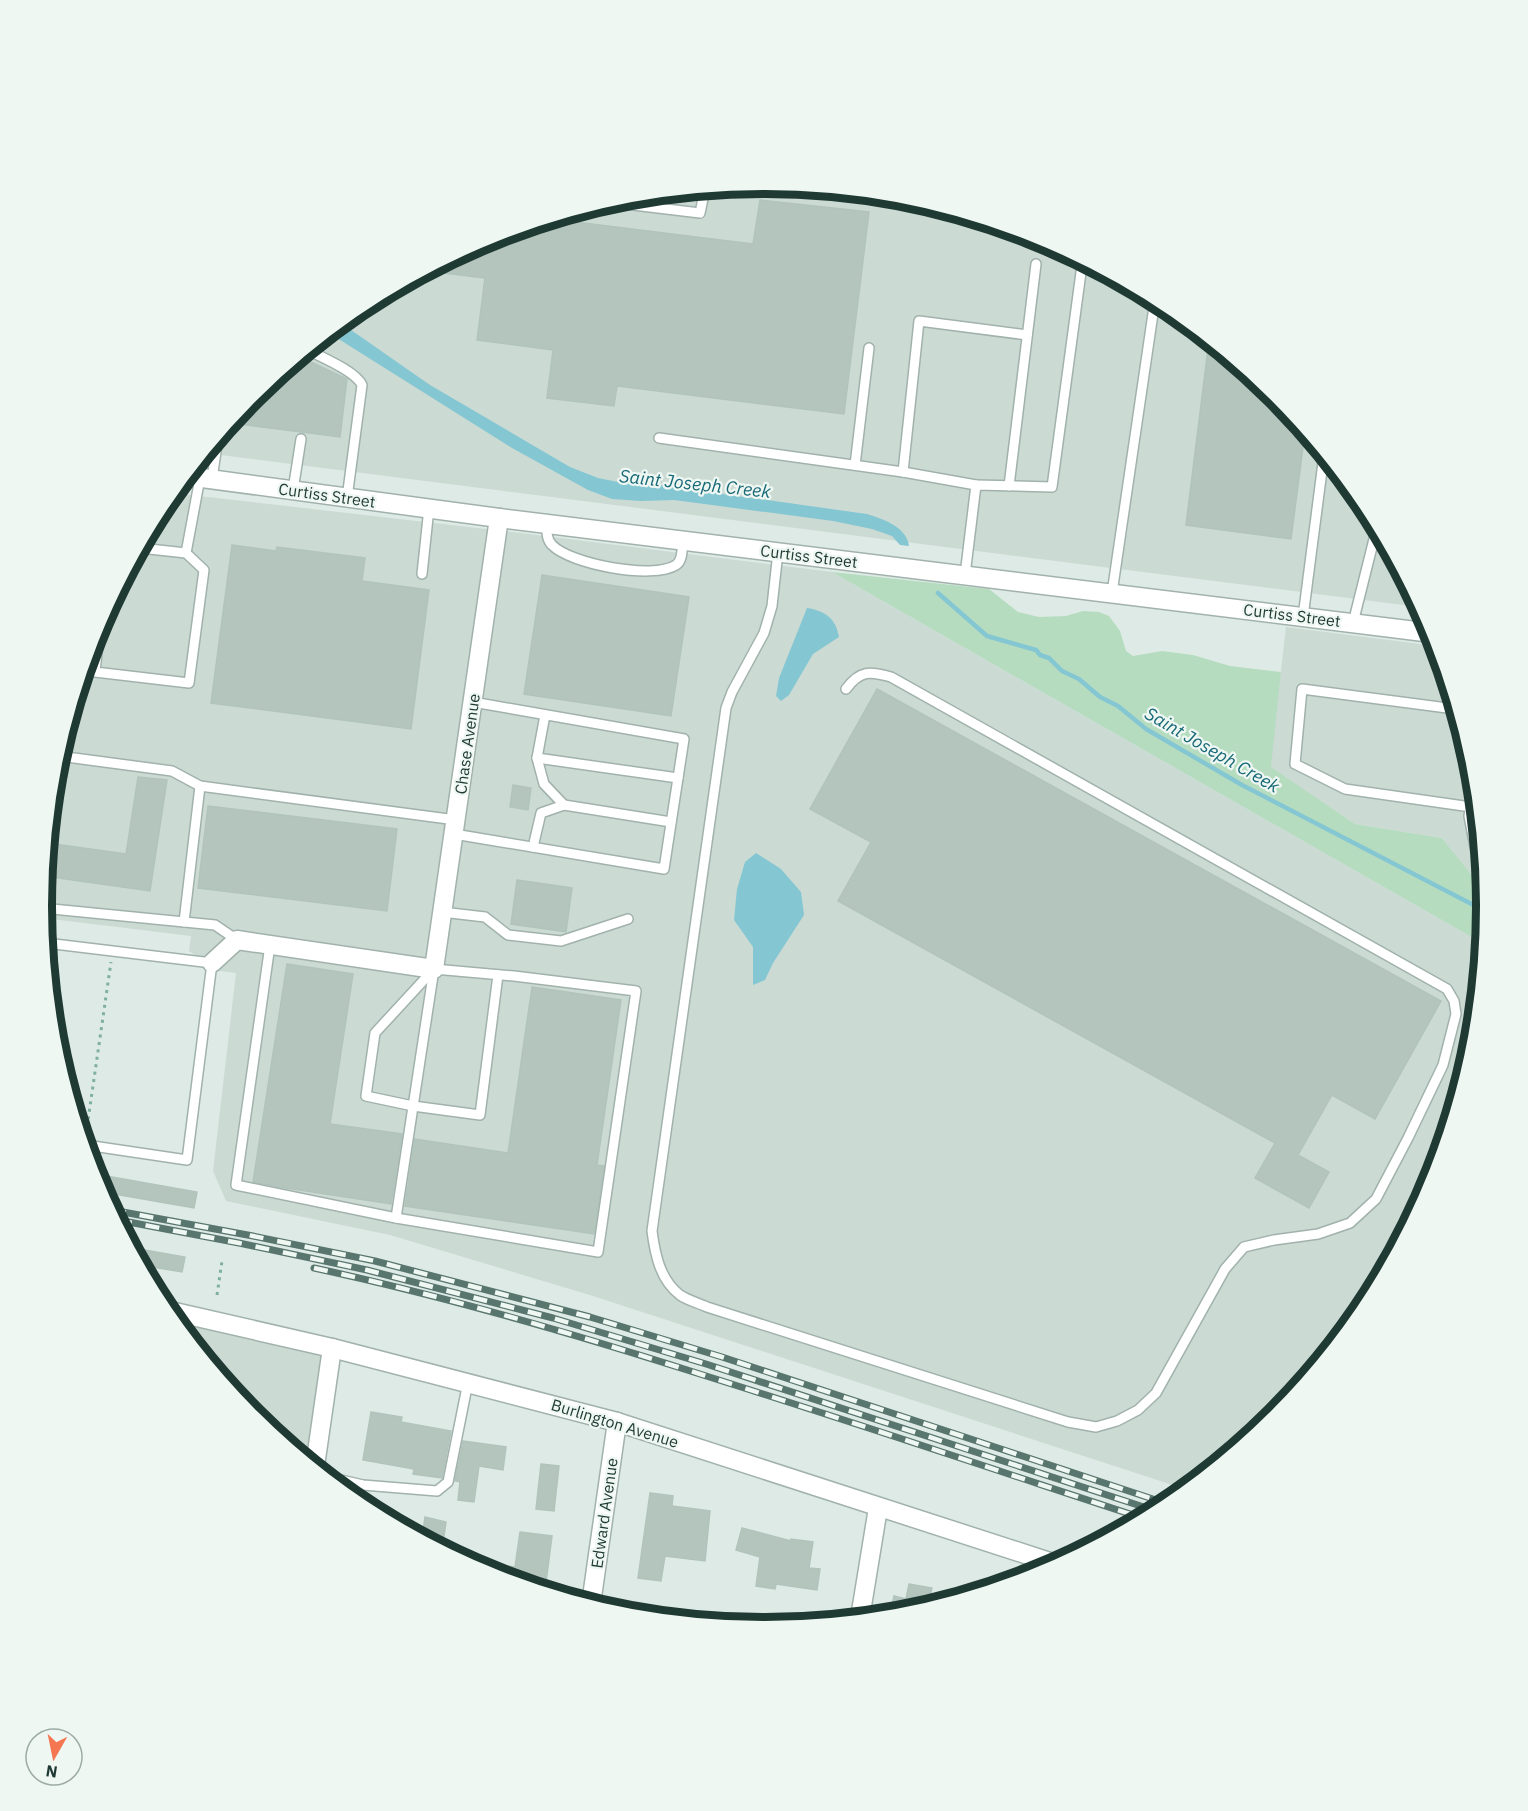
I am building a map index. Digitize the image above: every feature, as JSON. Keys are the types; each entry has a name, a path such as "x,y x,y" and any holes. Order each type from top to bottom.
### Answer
{"street":[{"name":"Curtiss Street","path":"200,478 499,518 1420,632"},
{"name":"Chase Avenue","path":"434,969 499,518"},
{"path":"212,963 237,940 434,969"},
{"name":"Burlington Avenue","path":"181,1313 332,1348 617,1422 1043,1560"},
{"path":"316,1458 332,1348"},
{"name":"Edward Avenue","path":"592,1596 617,1422"},
{"path":"861,1610 878,1508"}],"lane":[{"path":"639,206 700,213 703,197"},
{"path":"1009,486 1036,264"},
{"path":"659,438 903,472 976,485 1052,487 1082,268"},
{"path":"1112,592 1153,310"},
{"path":"903,472 919,321 1027,335"},
{"path":"855,465 869,348"},
{"path":"315,354 351,374 360,381 362,386 347,498"},
{"path":"293,490 301,439"},
{"path":"1302,617 1323,465"},
{"path":"186,553 200,478"},
{"path":"965,575 976,485"},
{"path":"422,574 429,508"},
{"path":"547,523 548,539 556,549 580,560 611,568 643,571 677,565 681,560 683,540"},
{"path":"1353,623 1374,540"},
{"path":"96,661 95,672 189,683 204,570 186,553 149,549"},
{"path":"778,552 771,606 764,633 732,692 726,708 652,1231 655,1256 666,1280 681,1295 706,1307 1068,1422 1096,1426 1117,1421 1138,1410 1156,1393 1225,1269 1244,1247 1318,1234 1350,1223 1376,1199 1443,1065 1456,1014 1454,1001 1447,989 891,677 875,672 863,674 853,680 846,689"},
{"path":"1447,708 1302,689 1295,764 1345,789 1468,807"},
{"path":"68,757 172,771 200,786 455,827 533,847 664,869 684,739 473,702"},
{"path":"544,715 537,758 544,784 564,805"},
{"path":"537,758 678,778"},
{"path":"184,922 200,786"},
{"path":"533,847 541,813 564,805 671,822"},
{"path":"52,909 215,925 237,940"},
{"path":"442,912 485,917 508,935 561,941 628,919"},
{"path":"54,945 212,963 187,1160 94,1145"},
{"path":"270,945 236,1185 396,1218 598,1252 636,991 434,969"},
{"path":"434,969 375,1033 366,1095 413,1107 480,1115 498,975"},
{"path":"396,1218 434,969"},
{"path":"347,1481 363,1485 437,1491 448,1482 468,1383"}],"path":[{"path":"87,1125 112,951"},
{"path":"217,1295 222,1261"}],"shaded area":[{"path":"764,194 857,200 948,218 1036,248 1120,289 1197,341 1267,402 1328,472 1356,510 1409,606 214,454 261,402 331,341 408,289 492,248 580,218 671,200"},
{"path":"184,494 832,572 1475,939 1462,1044 1451,1090 1438,1134 1421,1178 1380,1261 1356,1301 1299,1375 1233,1440 1175,1486 593,1296 390,1235 226,1201 213,1171 236,973 220,971 189,951 191,936 53,919 52,906 54,859 66,767 90,677 126,591 148,550"},
{"path":"1286,627 1426,645 1438,677 1462,767 1475,879 1442,838 1355,824 1270,767"},
{"path":"190,1326 323,1356 310,1453 261,1409 229,1375"}],"green space":[{"path":"832,572 989,589 1018,612 1039,617 1066,616 1083,611 1099,612 1109,616 1120,631 1126,651 1133,656 1162,651 1193,655 1230,666 1281,672 1271,767 1355,824 1442,838 1475,879 1475,939"}],"water":[{"path":"349,328 430,385 570,467 598,478 867,514 887,521 899,529 907,539 909,546 900,545 892,536 872,529 833,521 674,500 612,499 588,490 512,448 336,337"},
{"path":"807,608 820,611 829,617 839,637 813,654 789,695 781,701 776,696 779,678"},
{"path":"756,853 781,869 801,892 804,915 773,963 765,980 753,985 753,947 734,920 737,889 745,862"}],"building":[{"path":"760,200 869,212 844,414 617,386 614,406 547,398 553,350 477,340 485,278 439,272 492,248 569,221 753,244"},
{"path":"1208,350 1267,402 1304,442 1291,539 1186,525"},
{"path":"308,361 347,379 340,437 240,424 261,402"},
{"path":"232,545 276,551 277,547 365,558 362,581 429,590 411,729 211,703"},
{"path":"542,575 689,597 671,716 524,694"},
{"path":"877,689 1441,1001 1375,1119 1332,1095 1298,1155 1329,1172 1309,1208 1255,1178 1275,1143 838,901 871,842 810,809"},
{"path":"138,777 167,780 150,891 53,877 56,844 126,854"},
{"path":"513,785 531,788 528,810 510,807"},
{"path":"208,806 397,829 387,911 198,888"},
{"path":"517,880 572,888 566,932 511,924"},
{"path":"287,964 353,974 330,1124 402,1134 391,1204 253,1182"},
{"path":"532,987 621,1000 597,1165 604,1166 594,1234 405,1206 415,1139 508,1153"},
{"path":"106,1176 197,1192 194,1208 114,1194"},
{"path":"142,1250 185,1257 182,1272 151,1267"},
{"path":"371,1412 402,1417 401,1422 451,1431 442,1478 413,1474 414,1469 363,1460"},
{"path":"463,1441 506,1447 503,1470 479,1466 474,1502 458,1500 460,1482 455,1481"},
{"path":"541,1464 559,1466 554,1511 536,1509"},
{"path":"650,1493 673,1496 672,1506 710,1511 705,1561 665,1556 661,1581 638,1578"},
{"path":"425,1517 446,1522 443,1541 423,1530"},
{"path":"742,1528 791,1541 791,1539 813,1542 809,1568 820,1569 817,1590 776,1584 775,1589 756,1586 760,1557 736,1550"},
{"path":"520,1532 552,1536 546,1582 495,1564 515,1567"},
{"path":"909,1584 932,1588 930,1597 892,1605 894,1596 906,1599"}],"waterway":[{"name":"Saint Joseph Creek","path":"938,593 987,636 1036,650 1040,655 1049,658 1062,671 1079,679 1100,697 1118,706 1146,729 1242,785 1476,906"}],"railway":[{"path":"122,1212 375,1261 590,1317 722,1357 1155,1500"},
{"path":"127,1222 367,1270 553,1318 706,1364 1144,1507"},
{"path":"314,1268 461,1303 607,1345 1132,1515"}]}
